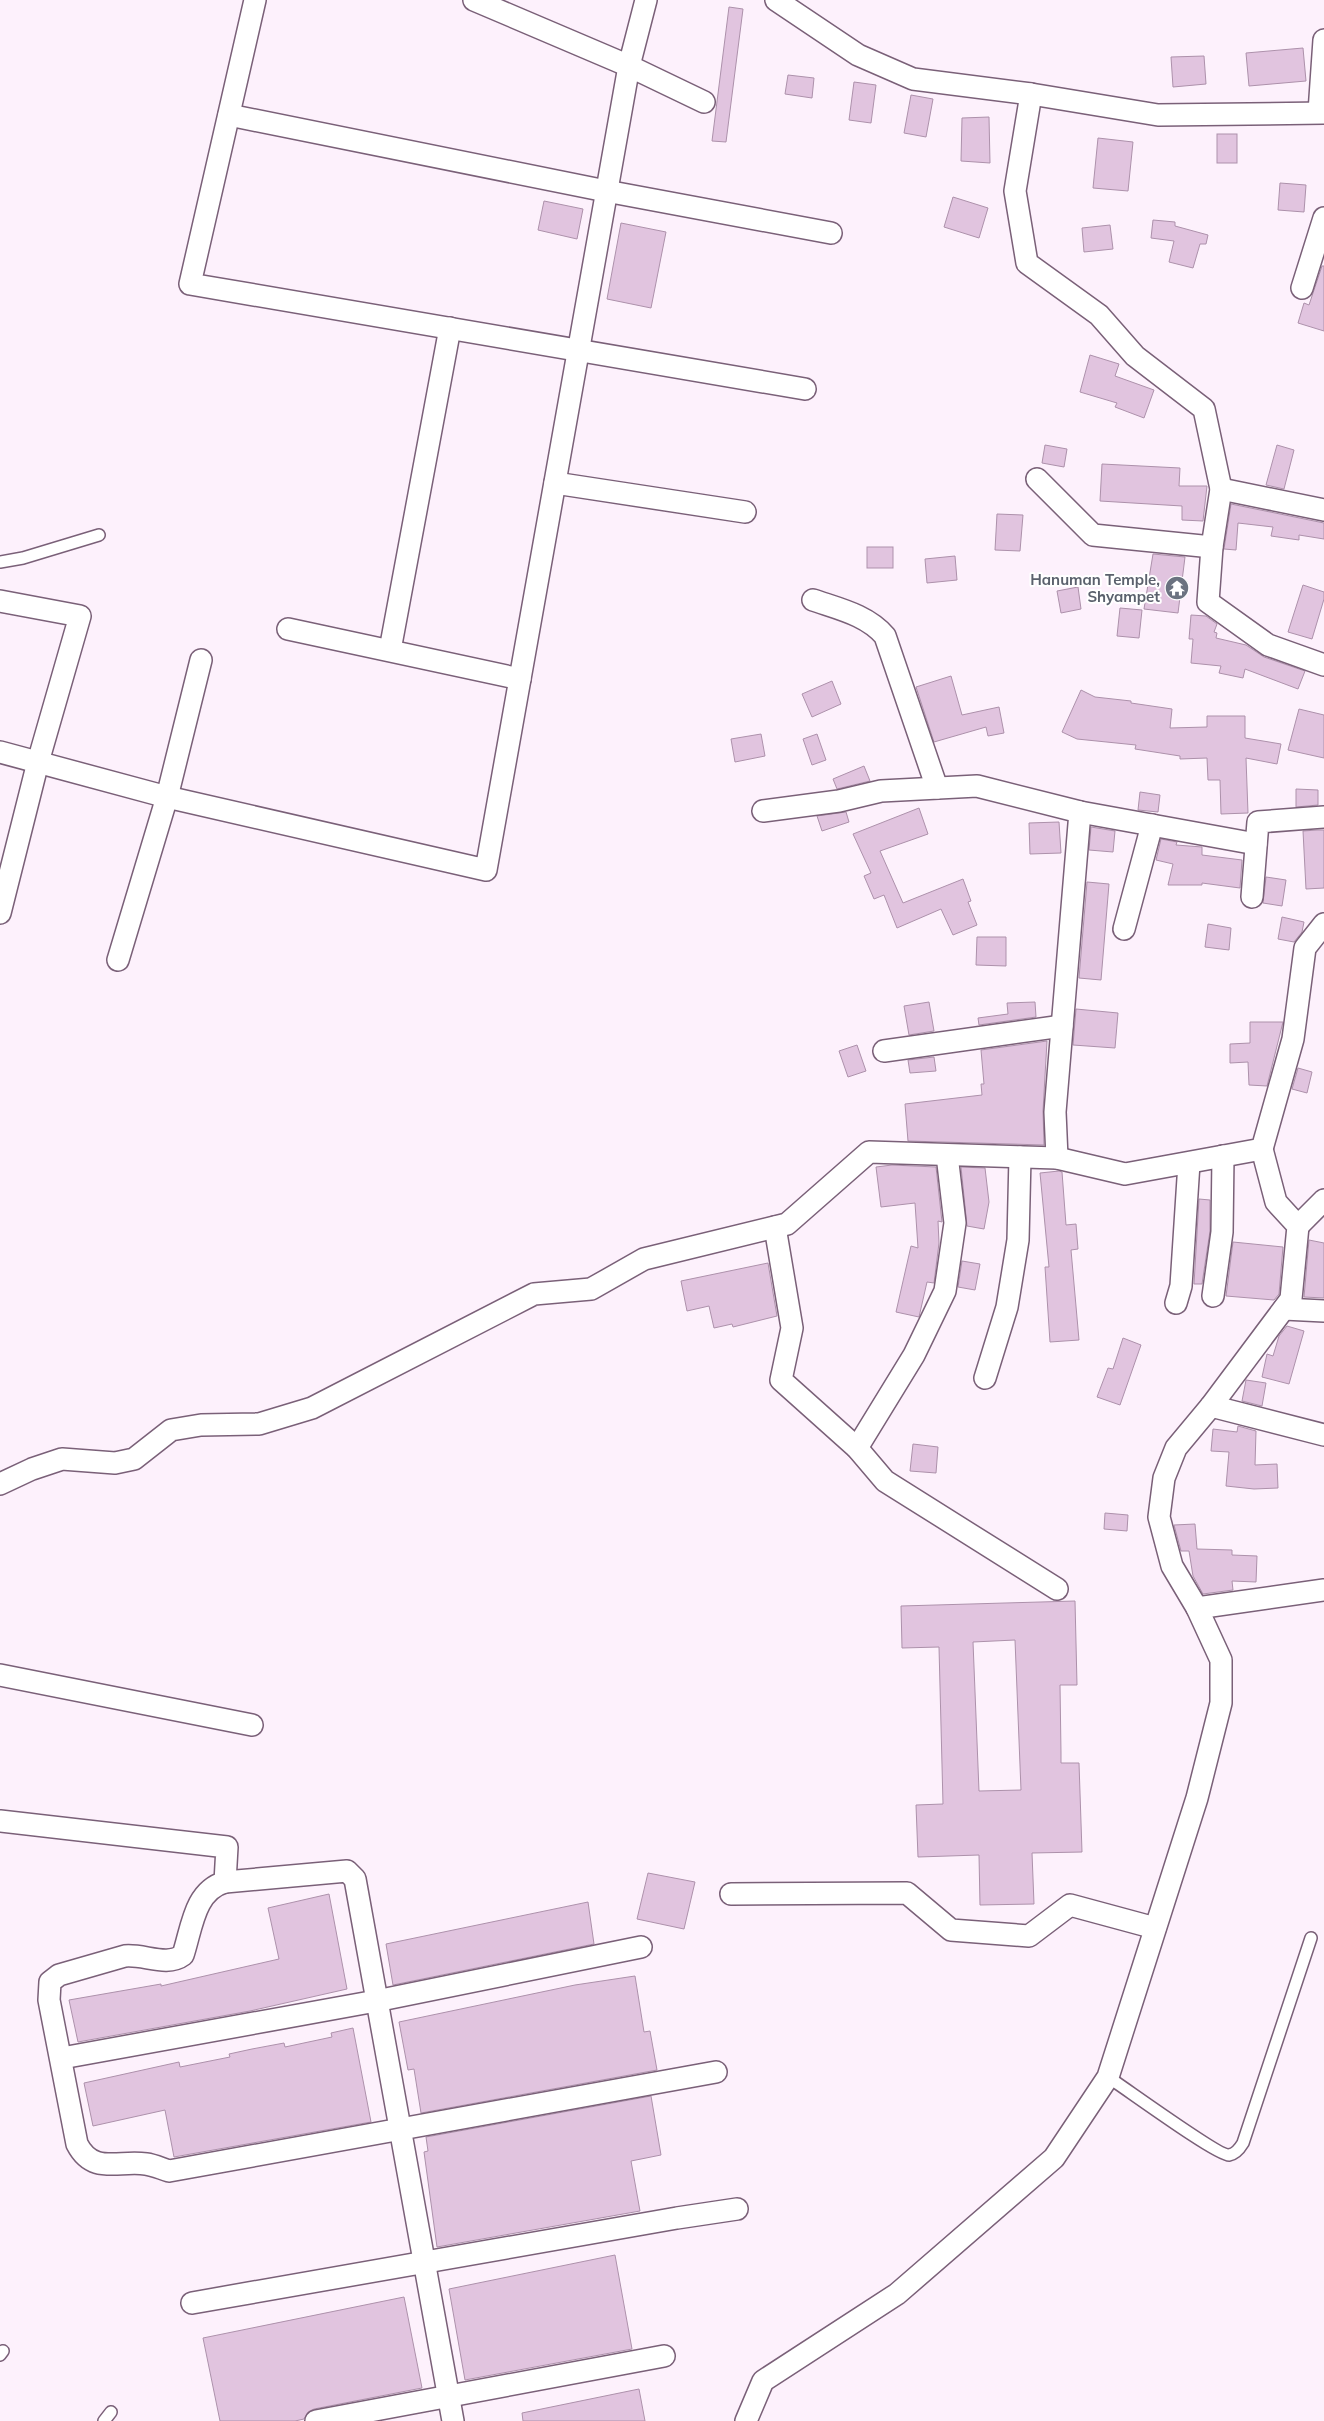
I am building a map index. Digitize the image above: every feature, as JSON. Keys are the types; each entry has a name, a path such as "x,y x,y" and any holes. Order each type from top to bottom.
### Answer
{"street":[{"path":"255,0 190,284 804,389"},
{"path":"474,0 629,66 704,102"},
{"path":"0,752 167,797 486,870 606,191 629,66 646,0"},
{"path":"776,0 858,55 913,80 1031,94 1158,115 1322,112 1324,40"},
{"path":"1031,94 1015,191 1027,263 1099,315 1135,356 1204,409 1221,489 1212,547 1208,602 1268,645 1324,665"},
{"path":"229,115 606,191 831,233"},
{"path":"1302,288 1324,218"},
{"path":"390,650 450,328"},
{"path":"1037,479 1093,535 1212,547"},
{"path":"555,483 745,512"},
{"path":"1221,489 1324,510"},
{"path":"813,600 864,619 875,625 885,636 937,788"},
{"path":"0,602 80,616 38,762 0,910"},
{"path":"288,629 520,678"},
{"path":"118,960 167,797 201,660"},
{"path":"763,811 839,801 882,791 977,786 1080,812 1256,844"},
{"path":"1057,1158 1055,1112 1080,812"},
{"path":"1252,897 1258,822 1324,817"},
{"path":"1124,929 1152,825"},
{"path":"1298,1226 1276,1202 1262,1149 1293,1039 1305,948 1324,924"},
{"path":"884,1051 1062,1026"},
{"path":"0,1484 32,1469 62,1459 115,1463 134,1459 170,1430 200,1425 259,1424 312,1408 534,1294 591,1290 644,1258 787,1224 870,1152 1057,1158 1125,1174 1262,1149"},
{"path":"857,1448 914,1355 945,1291 955,1223 947,1155"},
{"path":"1213,1296 1222,1232 1223,1156"},
{"path":"985,1378 1007,1307 1018,1240 1020,1157"},
{"path":"1176,1303 1180,1286 1189,1163"},
{"path":"746,2421 763,2381 897,2294 1054,2158 1108,2077 1197,1798 1221,1703 1221,1660 1197,1608 1172,1566 1159,1518 1164,1478 1176,1448 1211,1406 1291,1299 1298,1226 1324,1200"},
{"path":"775,1227 792,1328 781,1380 857,1448 885,1481 1057,1589"},
{"path":"1284,1309 1324,1311"},
{"path":"1211,1406 1324,1435"},
{"path":"1197,1608 1324,1590"},
{"path":"0,1675 252,1725"},
{"path":"0,1821 227,1847 224,1882"},
{"path":"453,2421 399,2130 356,1878 346,1871 224,1882 212,1886 199,1902 183,1955 178,1958 167,1960 136,1955 126,1956 52,1979 49,1986 50,2000 77,2144 90,2161 97,2163 146,2164 169,2171 399,2130 716,2072"},
{"path":"731,1894 907,1893 951,1930 1029,1936 1070,1905 1155,1928"},
{"path":"62,2058 376,2001 641,1947"},
{"path":"192,2303 737,2209"},
{"path":"316,2421 664,2356"}],"lane":[{"path":"0,562 23,558 99,534"},
{"path":"1108,2077 1152,2105 1205,2145 1221,2154 1229,2155 1237,2151 1243,2142 1310,1938"}],"building":[{"path":"729,7 743,9 726,142 712,141"},
{"path":"1303,48 1306,81 1249,86 1246,53"},
{"path":"1204,56 1206,84 1173,87 1171,57"},
{"path":"788,75 814,78 812,98 785,94"},
{"path":"854,82 876,85 871,123 849,120"},
{"path":"911,95 933,99 926,137 904,133"},
{"path":"989,117 990,163 961,161 962,118"},
{"path":"1217,134 1237,134 1237,163 1217,163"},
{"path":"1098,138 1133,142 1128,191 1093,188"},
{"path":"1280,183 1306,185 1304,212 1278,210"},
{"path":"953,197 988,208 979,238 944,227"},
{"path":"544,201 583,209 577,239 538,230"},
{"path":"1153,220 1175,222 1175,226 1208,235 1206,244 1200,244 1193,268 1169,262 1174,241 1151,238"},
{"path":"621,223 666,232 651,308 607,299"},
{"path":"1110,225 1113,249 1084,252 1082,228"},
{"path":"1322,266 1324,266 1324,331 1298,323 1304,303 1309,305"},
{"path":"1090,355 1119,364 1115,376 1154,390 1144,418 1115,407 1117,403 1080,392"},
{"path":"1045,445 1067,449 1064,467 1042,463"},
{"path":"1277,445 1294,450 1284,489 1266,485"},
{"path":"1102,464 1180,468 1179,486 1207,486 1203,521 1182,520 1182,506 1100,501"},
{"path":"1231,504 1324,523 1324,539 1299,535 1299,540 1271,536 1273,527 1238,523 1236,550 1224,549"},
{"path":"997,514 1023,515 1020,551 995,550"},
{"path":"867,547 893,547 893,568 867,568"},
{"path":"1153,554 1185,557 1178,613 1144,609"},
{"path":"955,556 957,580 927,583 925,559"},
{"path":"1303,585 1324,592 1324,599 1312,639 1288,632"},
{"path":"1078,587 1081,609 1061,613 1057,591"},
{"path":"1120,608 1142,610 1139,638 1117,636"},
{"path":"1191,615 1206,616 1217,624 1214,632 1217,633 1216,638 1246,645 1264,657 1305,671 1298,689 1245,669 1243,678 1219,673 1221,666 1191,663 1193,639 1189,639"},
{"path":"951,676 962,715 999,707 1004,733 988,736 986,727 934,742 916,687"},
{"path":"832,681 841,704 812,717 802,694"},
{"path":"1081,690 1095,697 1131,701 1131,703 1172,709 1170,728 1207,727 1207,716 1245,716 1245,738 1281,744 1277,764 1246,758 1248,813 1221,814 1220,780 1208,780 1207,758 1180,759 1180,756 1135,749 1136,745 1077,739 1062,732"},
{"path":"1299,709 1324,715 1324,758 1288,750"},
{"path":"761,734 765,756 735,762 731,739"},
{"path":"817,734 826,760 812,765 803,739"},
{"path":"864,766 870,781 837,789 833,779"},
{"path":"1296,789 1318,790 1318,805 1296,807"},
{"path":"1140,792 1160,795 1158,812 1138,810"},
{"path":"919,808 928,834 880,851 903,903 963,879 971,901 968,902 977,925 953,935 941,909 897,928 884,895 874,899 864,876 871,873 853,834"},
{"path":"846,812 849,822 822,831 817,816"},
{"path":"1059,822 1061,853 1030,854 1029,823"},
{"path":"1091,827 1115,831 1113,852 1089,850"},
{"path":"1324,830 1324,888 1306,889 1303,831"},
{"path":"1161,839 1177,842 1176,845 1202,847 1202,855 1242,860 1240,888 1202,883 1202,885 1168,885 1173,864 1156,860"},
{"path":"1266,877 1286,880 1282,906 1263,903"},
{"path":"1087,882 1109,884 1101,980 1079,978"},
{"path":"1282,917 1304,922 1302,932 1294,942 1278,939"},
{"path":"1208,924 1231,928 1229,950 1205,947"},
{"path":"977,937 1006,937 1006,966 976,965"},
{"path":"929,1002 934,1031 909,1035 904,1006"},
{"path":"1035,1002 1036,1017 979,1025 978,1018 1008,1014 1007,1003"},
{"path":"1076,1009 1118,1013 1115,1048 1073,1045"},
{"path":"1250,1022 1283,1022 1267,1086 1249,1085 1248,1062 1230,1063 1230,1044 1250,1043"},
{"path":"1047,1041 1043,1111 1044,1145 908,1141 905,1104 982,1095 981,1084 984,1084 981,1050"},
{"path":"857,1045 866,1071 848,1077 839,1051"},
{"path":"934,1057 936,1071 910,1073 908,1060"},
{"path":"1298,1068 1312,1072 1307,1093 1292,1089"},
{"path":"892,1165 936,1167 942,1222 938,1221 939,1243 934,1283 927,1282 919,1317 896,1312 911,1246 918,1248 915,1203 881,1207 876,1167"},
{"path":"961,1167 985,1168 989,1202 984,1229 967,1226"},
{"path":"1062,1172 1066,1225 1076,1224 1078,1249 1071,1250 1079,1340 1050,1342 1045,1267 1049,1267 1040,1173"},
{"path":"1199,1199 1210,1200 1210,1231 1202,1284 1194,1284"},
{"path":"1309,1240 1324,1243 1324,1298 1304,1297"},
{"path":"1233,1242 1283,1247 1279,1294 1274,1300 1226,1296"},
{"path":"962,1261 980,1264 975,1290 958,1287"},
{"path":"768,1263 777,1316 733,1327 732,1324 714,1328 709,1306 687,1311 681,1281"},
{"path":"1287,1326 1304,1331 1289,1384 1262,1377 1267,1354 1273,1356 1279,1336"},
{"path":"1123,1338 1141,1345 1120,1405 1097,1397 1108,1368 1113,1369"},
{"path":"1246,1380 1266,1383 1262,1406 1242,1401"},
{"path":"1238,1426 1256,1431 1255,1465 1277,1464 1278,1488 1254,1489 1226,1486 1229,1452 1211,1451 1213,1429 1237,1432"},
{"path":"913,1444 938,1447 936,1473 910,1471"},
{"path":"1105,1513 1128,1515 1127,1531 1104,1529"},
{"path":"1195,1524 1197,1549 1232,1550 1232,1555 1257,1556 1256,1582 1232,1581 1233,1590 1203,1594 1193,1576 1189,1551 1181,1551 1174,1525"},
{"path":"1075,1601 1077,1685 1060,1685 1061,1763 1079,1763 1082,1852 1032,1853 1034,1904 980,1905 979,1855 918,1857 916,1805 943,1804 939,1647 902,1648 901,1606","holes":["1015,1640 1021,1790 979,1791 973,1642"]},
{"path":"648,1873 695,1882 684,1929 637,1919"},
{"path":"329,1894 347,1989 250,2011 78,2042 69,2000 161,1984 161,1986 279,1959 268,1908"},
{"path":"588,1902 594,1944 393,1985 386,1944"},
{"path":"635,1976 644,2032 650,2031 657,2070 421,2113 414,2069 408,2070 399,2022 575,1985"},
{"path":"353,2028 371,2122 174,2157 165,2110 93,2126 84,2083 179,2062 180,2067 230,2057 229,2054 284,2043 285,2047 332,2037 331,2033"},
{"path":"651,2096 661,2155 631,2161 640,2211 437,2247 424,2152 428,2151 426,2137"},
{"path":"615,2255 632,2349 465,2380 449,2289"},
{"path":"404,2297 422,2388 314,2409 308,2412 304,2419 295,2421 220,2421 203,2338"},
{"path":"639,2389 645,2421 523,2421 522,2413"}],"place":[{"name":"Hanuman Temple, Shyampet","path":"1177,588"}]}
